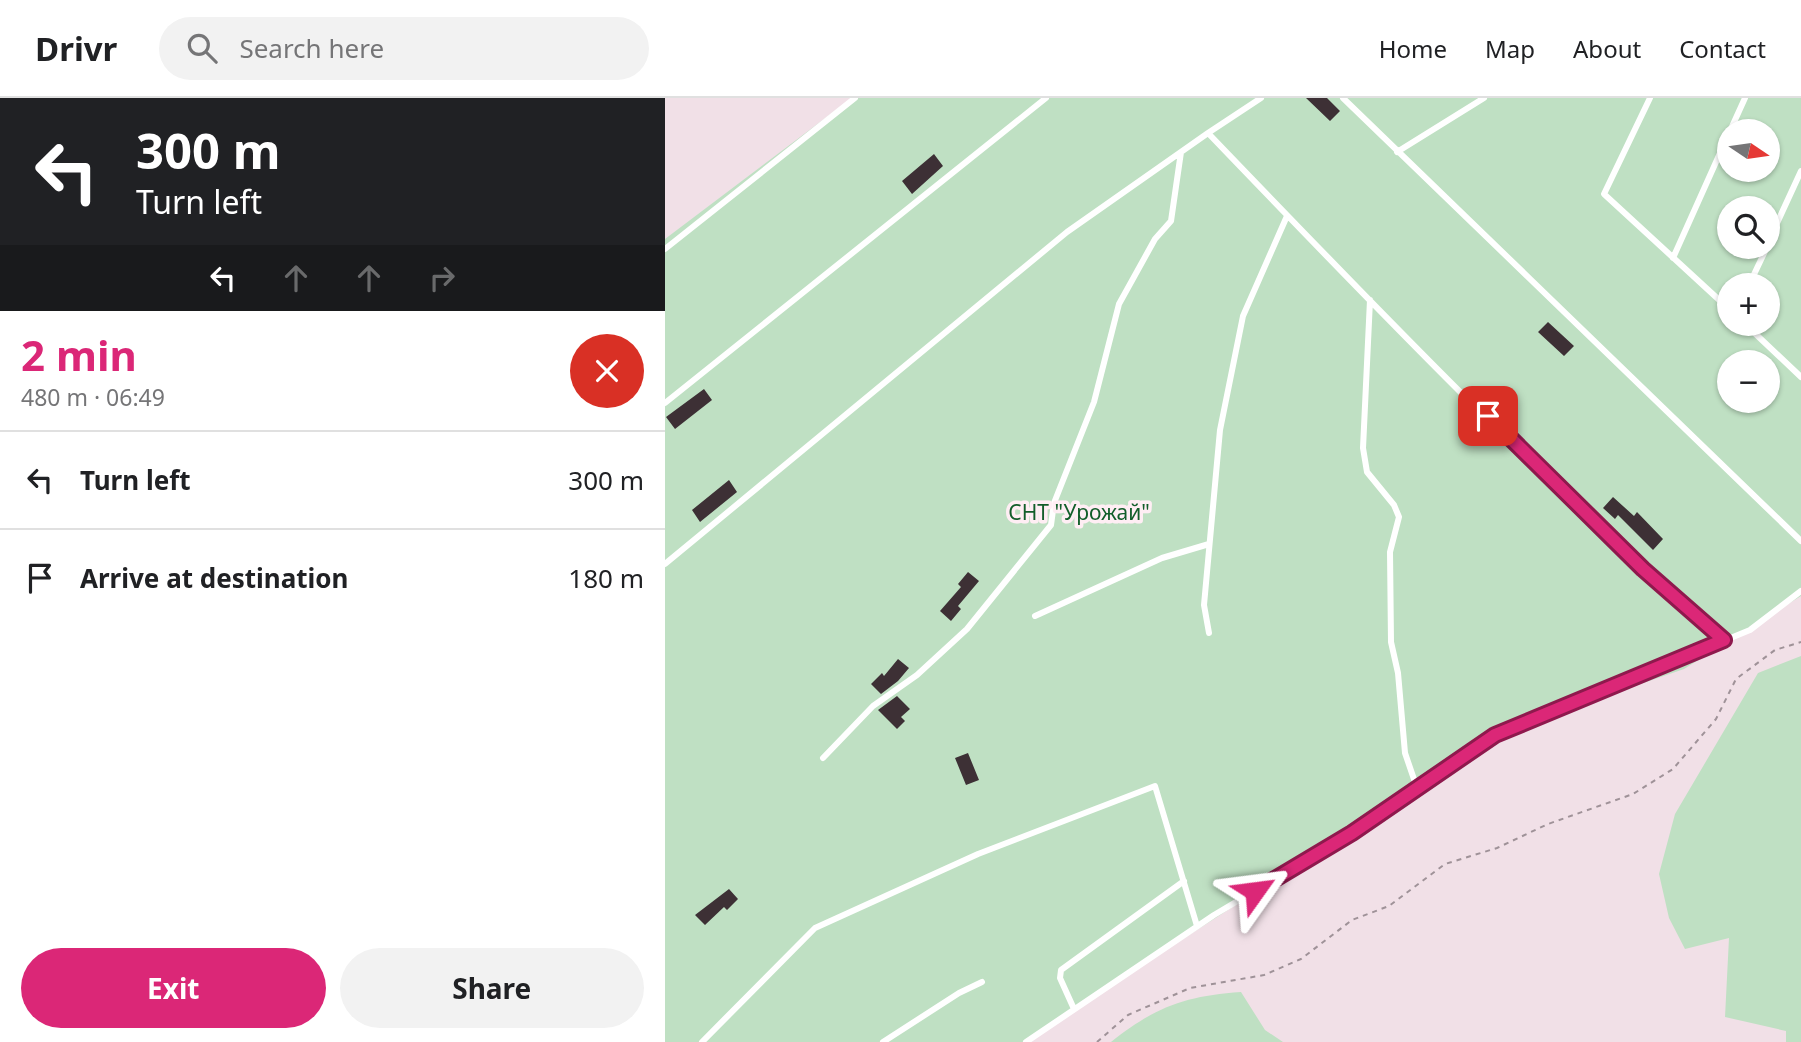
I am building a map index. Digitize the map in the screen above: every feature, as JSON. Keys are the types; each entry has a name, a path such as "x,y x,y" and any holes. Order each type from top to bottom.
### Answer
{"lane":[{"path":"665,249 855,98"},
{"path":"665,403 1046,98"},
{"path":"665,564 1067,232 1261,98"},
{"path":"1343,98 1801,541"},
{"path":"1397,152 1484,98"},
{"path":"1650,98 1604,194 1717,298"},
{"path":"1735,119 1745,98"},
{"path":"1208,133 1370,300 1643,569 1724,640"},
{"path":"823,758 873,706 917,675 967,629 1051,525 1053,503 1094,402 1119,304 1155,239 1171,221 1181,152"},
{"path":"1672,258 1717,159"},
{"path":"1780,217 1801,171"},
{"path":"1209,634 1204,605 1220,430 1244,316 1287,216"},
{"path":"1370,300 1363,448 1367,472 1394,505 1399,517 1390,552 1391,642 1398,673 1405,752 1417,789"},
{"path":"1758,336 1801,377"},
{"path":"1035,616 1162,558 1209,544"},
{"path":"1026,1042 1198,926 1352,833 1495,735 1749,630 1801,591"},
{"path":"702,1042 815,928 978,854 1156,786 1198,926"},
{"path":"1074,1009 1060,978 1061,970 1184,881"},
{"path":"883,1042 982,982"}],"path":[{"path":"1097,1042 1128,1015 1190,988 1264,975 1301,959 1352,920 1389,906 1444,864 1497,848 1548,824 1633,794 1673,769 1717,719 1736,679 1775,650 1801,642"}],"green space":[{"name":"СНТ \"Урожай\"","path":"852,98 1801,98 1801,596 1684,669 1512,728 1058,1019 1029,1042 665,1042 665,239"},
{"path":"1801,656 1801,1042 1786,1042 1786,1031 1725,1017 1729,938 1685,949 1669,918 1659,874 1675,814 1758,673"},
{"path":"1241,992 1265,1030 1283,1042 1111,1042 1142,1020 1171,1005"}],"building":[{"path":"1306,98 1327,98 1340,111 1330,121"},
{"path":"934,154 943,166 912,194 902,181"},
{"path":"1548,322 1574,346 1564,356 1538,332"},
{"path":"704,389 712,400 675,429 666,417"},
{"path":"729,480 737,492 700,522 692,510"},
{"path":"1613,497 1634,516 1637,512 1663,539 1653,550 1618,515 1615,519 1603,508"},
{"path":"968,572 979,581 958,606 961,609 951,621 940,611 961,587 958,584"},
{"path":"898,659 909,668 881,694 871,684 882,673 884,676"},
{"path":"897,696 910,709 901,717 905,721 897,729 878,710"},
{"path":"968,753 979,780 966,785 955,758"},
{"path":"729,889 738,899 727,910 724,907 705,925 695,915"}],"route":[{"path":"1255,891 1352,833 1495,735 1724,640 1643,569 1488,416"}]}
